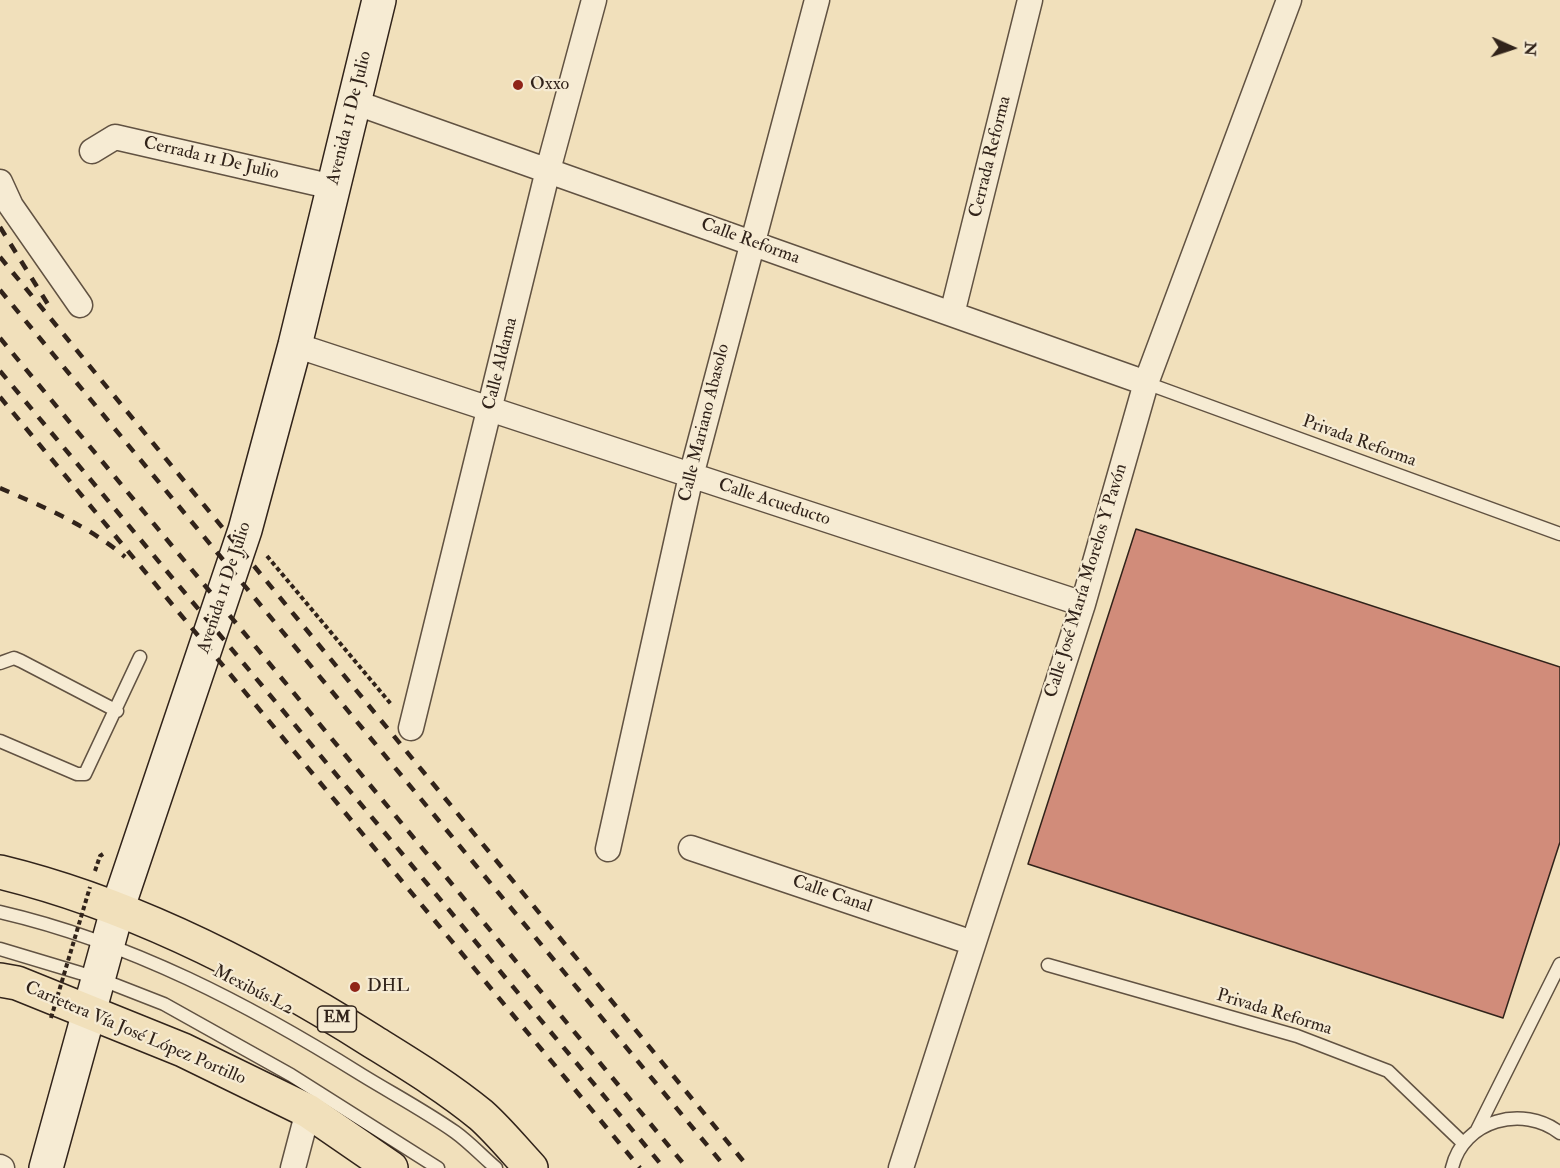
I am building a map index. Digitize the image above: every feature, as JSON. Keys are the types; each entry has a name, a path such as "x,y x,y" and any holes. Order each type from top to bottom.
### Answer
{"main road":[{"name":"EM","path":"0,872 46,883 118,907 228,960 325,1011 482,1116 531,1168"},
{"name":"Carretera Vía José López Portillo","path":"0,980 17,983 183,1050 308,1111 391,1168"}],"street":[{"name":"Avenida 11 De Julio","path":"46,1168 118,907 245,530 295,345 379,0"},
{"name":"Calle Aldama","path":"411,728 548,170 594,0"},
{"name":"Calle Mariano Abasolo","path":"608,849 691,476 818,0"},
{"name":"Cerrada Reforma","path":"952,314 1030,0"},
{"name":"Calle José María Morelos Y Pavón","path":"901,1168 1083,604 1146,383 1289,0"},
{"name":"Calle Reforma","path":"354,102 1146,383"},
{"name":"Cerrada 11 De Julio","path":"92,151 115,137 333,187"},
{"path":"0,183 11,206 80,305"},
{"name":"Calle Acueducto","path":"295,345 1083,604"},
{"name":"Calle Canal","path":"691,848 973,943"},
{"path":"293,1168 308,1111"}],"lane":[{"name":"Privada Reforma","path":"1146,383 1560,534"},
{"path":"0,741 77,774 85,774 117,711 140,657"},
{"path":"0,663 14,658 117,711"},
{"name":"Mexibús L2","path":"0,912 33,919 108,944 178,973 304,1038 456,1133 496,1168"},
{"path":"0,949 100,979 164,1004 291,1075 438,1168"},
{"path":"1477,1130 1560,964"},
{"name":"Privada Reforma","path":"1048,965 1297,1036 1388,1071 1462,1142"},
{"path":"1451,1166 1462,1142 1477,1130 1495,1121 1514,1117 1533,1119 1560,1133"}],"path":[{"path":"245,530 411,728"},
{"path":"51,1018 90,887"}],"building":[{"path":"1136,529 1560,667 1560,842 1503,1018 1028,864"}],"railway":[{"path":"0,227 49,306"},
{"path":"0,257 749,1168"},
{"path":"0,290 726,1168"},
{"path":"0,338 687,1168"},
{"path":"0,371 664,1168"},
{"path":"0,397 640,1168"},
{"path":"0,488 81,527 125,557"}],"place":[{"name":"Oxxo","path":"518,85"},
{"name":"DHL","path":"355,987"}]}
